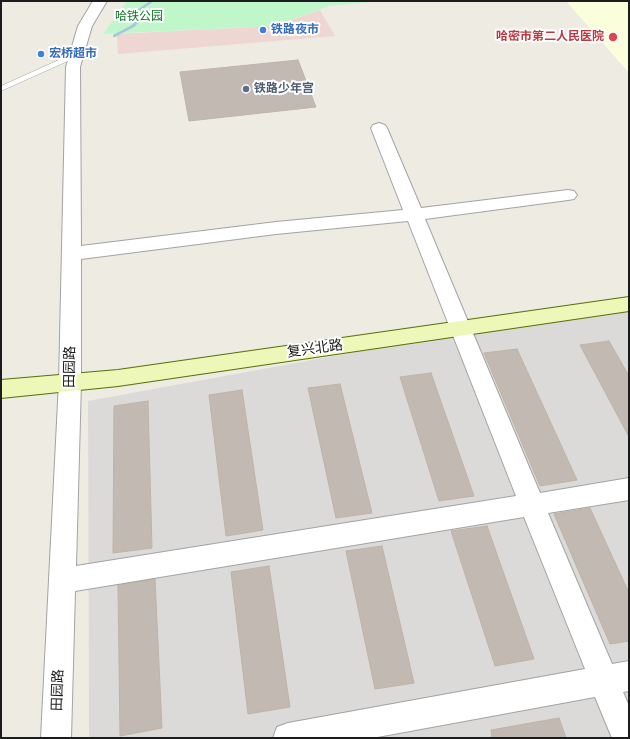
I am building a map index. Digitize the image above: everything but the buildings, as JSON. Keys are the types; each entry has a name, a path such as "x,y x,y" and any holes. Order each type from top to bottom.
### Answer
{"street":[{"name":"田园路","path":"56,738 70,382 73,67 85,26 100,1"},
{"path":"379,128 532,505 616,679 627,738"},
{"path":"71,254 276,228 414,215 568,195"},
{"name":"复兴北路","path":"1,389 118,378 629,304"},
{"path":"62,581 629,489"},
{"path":"288,738 616,679"}],"lane":[{"path":"1,89 75,56"}],"shaded area":[{"name":"哈密市第二人民医院","path":"566,1 629,1 629,73"},
{"name":"铁路夜市","path":"320,10 335,36 118,54 117,34 274,26"},
{"path":"629,302 629,738 89,738 88,401"}],"green space":[{"name":"哈铁公园","path":"127,1 381,1 329,6 274,26 103,34"}],"waterway":[{"path":"114,36 133,26 142,17 138,11 152,1"}],"place":[{"name":"铁路夜市","path":"263,30"},
{"name":"哈密市第二人民医院","path":"613,37"},
{"name":"宏桥超市","path":"41,54"},
{"name":"铁路少年宫","path":"246,89"}]}
